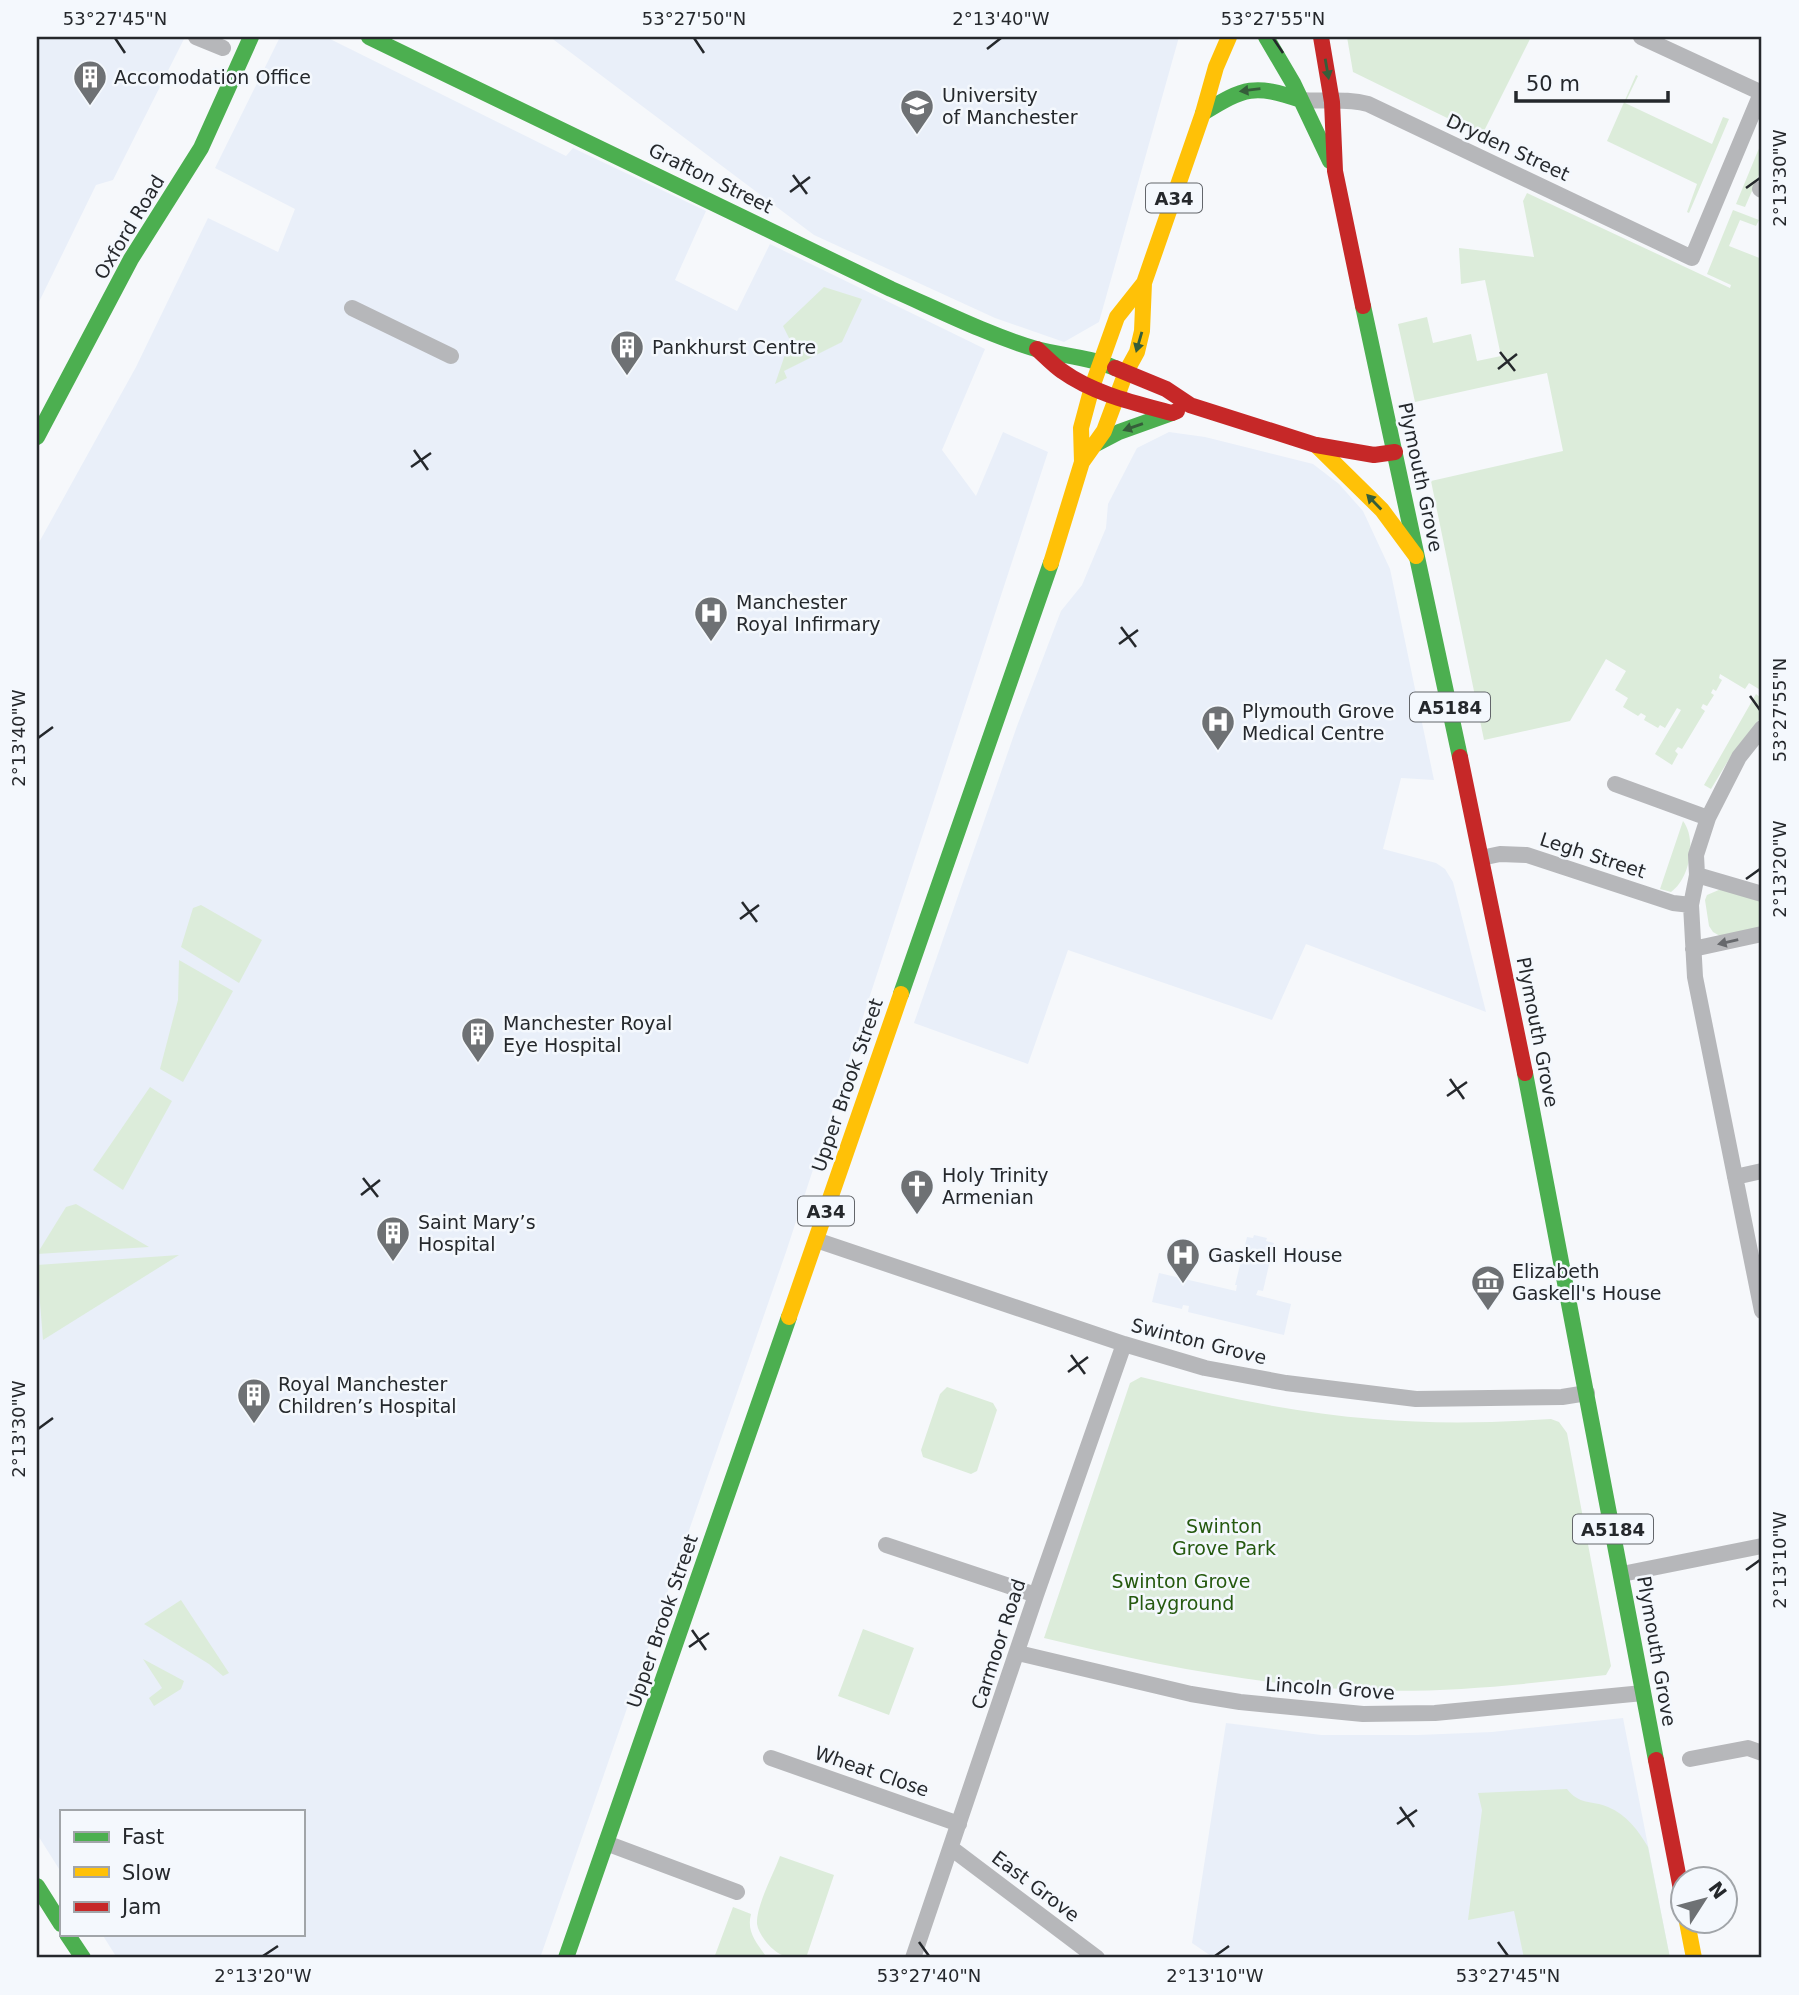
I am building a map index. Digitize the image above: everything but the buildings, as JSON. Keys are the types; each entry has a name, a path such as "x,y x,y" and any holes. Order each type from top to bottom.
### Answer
{"main road":[{"name":"Oxford Road","path":"37,438 131,259 201,148 251,37"},
{"name":"Grafton Street","path":"369,37 891,289 972,325 1037,349 1102,362 1166,389 1190,405 1316,445 1374,455 1395,452"},
{"name":"Upper Brook Street","path":"1082,462 1104,430 1126,372 1137,352 1142,331 1144,283 1203,113 1216,67 1229,37"},
{"name":"Plymouth Grove","path":"1266,37 1301,100 1335,171"},
{"name":"Plymouth Grove","path":"1321,37 1332,102 1335,171 1481,858 1587,1393 1676,1866"},
{"path":"1203,113 1237,92 1257,88 1276,91 1301,100"},
{"name":"Upper Brook Street","path":"566,1958 1049,568 1082,462 1081,428 1092,387 1117,317 1144,283"},
{"name":"Grafton Street","path":"1037,349 1063,372 1092,387 1117,398 1172,413"},
{"path":"1096,444 1119,432 1190,405"},
{"path":"1316,445 1382,510 1416,556"},
{"path":"37,1886 60,1922"},
{"path":"69,1936 83,1958"},
{"path":"1690,1936 1694,1958"}],"street":[{"path":"196,37 223,48"},
{"path":"1641,37 1762,92"},
{"name":"Dryden Street","path":"1301,100 1332,102 1351,99 1368,104 1692,258 1762,92"},
{"path":"352,308 451,356"},
{"path":"1762,729 1740,757 1708,818 1696,855 1697,875 1691,905 1696,977 1762,1311"},
{"path":"1615,784 1708,818"},
{"name":"Legh Street","path":"1481,858 1500,854 1527,855 1673,903 1691,905"},
{"path":"1697,875 1762,894"},
{"path":"1693,949 1762,934"},
{"path":"1735,1177 1762,1171"},
{"name":"Swinton Grove","path":"816,1240 1124,1344 1219,1371 1286,1383 1416,1399 1562,1397 1587,1393"},
{"name":"Carmoor Road","path":"913,1958 1124,1344"},
{"path":"886,1545 1036,1595"},
{"path":"1622,1574 1762,1546"},
{"name":"Lincoln Grove","path":"1017,1653 1191,1694 1240,1702 1363,1714 1435,1713 1643,1693"},
{"path":"1690,1759 1748,1748 1762,1753"},
{"name":"Wheat Close","path":"771,1758 959,1824"},
{"path":"606,1843 737,1892"},
{"name":"East Grove","path":"951,1848 1097,1958"}],"shaded area":[{"path":"37,37 185,37 113,180 96,185 37,306"},
{"path":"280,37 326,37 566,156 573,148 706,211 675,280 737,311 770,244 985,349 942,450 976,496 1003,432 1048,452 786,1252 540,1958 117,1958 103,1936 304,1936 304,1810 60,1810 60,1870 37,1834 37,546 136,367 208,218 278,252 295,209 215,168"},
{"name":"University of Manchester","path":"550,37 1179,37 1099,322 1064,342 995,318 814,235"},
{"name":"Plymouth Grove Medical Centre","path":"1169,432 1205,437 1313,464 1339,484 1363,511 1390,569 1434,780 1401,778 1383,849 1436,863 1445,869 1453,882 1486,1012 1306,944 1272,1020 1068,950 1028,1064 914,1023 1017,726 1061,611 1082,585 1106,528 1108,504 1137,448"},
{"name":"Gaskell House","path":"1254,1235 1274,1243 1263,1291 1258,1290 1256,1295 1291,1304 1284,1335 1188,1312 1189,1306 1183,1305 1182,1309 1152,1302 1159,1273 1236,1291 1235,1285 1247,1237 1253,1238"},
{"path":"1623,1718 1670,1958 1214,1958 1192,1943 1226,1723 1321,1735 1418,1735 1492,1732"}],"green space":[{"path":"1347,37 1531,37 1482,135 1353,72"},
{"path":"1636,75 1638,76 1625,103 1712,144 1723,117 1729,119 1689,213 1687,212 1697,184 1607,141"},
{"path":"1762,141 1762,168 1745,207 1736,204"},
{"path":"1527,193 1730,288 1731,285 1707,274 1733,210 1759,220 1756,226 1740,220 1729,246 1762,259 1762,691 1749,683 1745,689 1720,674 1719,678 1722,680 1716,691 1713,689 1711,693 1714,695 1707,706 1703,704 1701,708 1705,711 1682,749 1678,747 1675,751 1678,754 1672,765 1655,754 1681,710 1677,708 1665,728 1660,725 1658,728 1644,720 1646,716 1641,713 1638,716 1623,707 1628,698 1615,690 1626,671 1606,659 1570,721 1484,740 1431,481 1563,451 1547,373 1415,402 1398,324 1427,317 1433,343 1471,334 1477,361 1501,356 1485,280 1461,284 1459,248 1534,257 1523,201"},
{"path":"824,287 862,299 842,342 784,371 787,378 775,384 790,340 783,326"},
{"path":"1756,694 1762,699 1762,716 1734,751 1711,789 1704,785"},
{"path":"1683,821 1690,838 1689,858 1683,878 1671,892 1660,889"},
{"path":"1721,889 1762,902 1762,927 1720,936 1713,932 1709,926 1705,900 1707,895"},
{"path":"201,905 262,940 239,983 181,947 193,908"},
{"path":"179,960 233,991 183,1082 160,1069 178,1000"},
{"path":"150,1087 172,1101 123,1190 93,1170"},
{"path":"76,1204 149,1247 37,1254 66,1207"},
{"path":"179,1255 43,1340 37,1265"},
{"name":"Swinton Grove Park","path":"1141,1377 1256,1403 1315,1413 1418,1422 1551,1419 1559,1422 1567,1433 1611,1666 1606,1675 1441,1690 1341,1689 1191,1670 1044,1638 1130,1383"},
{"path":"947,1387 993,1403 997,1410 977,1471 971,1474 923,1457 921,1450 940,1394"},
{"path":"181,1600 229,1673 223,1676 209,1664 144,1624"},
{"path":"863,1629 914,1648 889,1715 838,1696"},
{"path":"143,1659 184,1681 181,1689 154,1706 149,1698 162,1688"},
{"path":"1567,1789 1576,1798 1608,1807 1621,1814 1648,1847 1670,1958 1524,1958 1514,1911 1468,1920 1482,1810 1478,1793"},
{"path":"780,1856 834,1875 806,1958 789,1957 771,1948 757,1924 759,1908"},
{"path":"733,1907 751,1914 751,1933 767,1958 714,1958"}],"traffic: fast":[{"path":"37,437 131,259 201,148 251,37"},
{"path":"369,37 891,289 963,321 1036,349 1115,368"},
{"path":"1266,37 1293,83 1330,161"},
{"path":"1203,113 1229,98 1250,91 1272,92 1301,100"},
{"path":"1363,306 1460,757"},
{"path":"1096,444 1119,432 1172,413"},
{"path":"901,994 1051,563"},
{"path":"1525,1073 1656,1760"},
{"path":"566,1958 789,1317"},
{"path":"37,1886 60,1922"},
{"path":"68,1936 83,1958"}],"traffic: slow":[{"path":"1082,462 1104,431 1126,372 1137,352 1142,331 1144,283 1203,113 1216,67 1229,37"},
{"path":"1051,563 1082,462 1081,428 1092,387 1117,317 1144,283"},
{"path":"1316,445 1382,510 1416,556"},
{"path":"789,1317 901,994"},
{"path":"1690,1936 1694,1958"}],"traffic: jam":[{"path":"1321,37 1332,102 1335,171 1363,306"},
{"path":"1037,349 1059,369 1087,386 1172,413 1177,411"},
{"path":"1115,368 1166,389 1190,405 1316,445 1374,455 1395,452"},
{"path":"1460,757 1525,1073"},
{"path":"1656,1760 1676,1866"}],"place":[{"name":"Accomodation Office","path":"90,107"},
{"name":"University of Manchester","path":"917,136"},
{"name":"Pankhurst Centre","path":"627,377"},
{"name":"Manchester Royal Infirmary","path":"711,643"},
{"name":"Plymouth Grove Medical Centre","path":"1218,752"},
{"name":"Manchester Royal Eye Hospital","path":"478,1064"},
{"name":"Holy Trinity Armenian","path":"917,1216"},
{"name":"Saint Mary’s Hospital","path":"393,1263"},
{"name":"Gaskell House","path":"1183,1285"},
{"name":"Elizabeth Gaskell's House","path":"1488,1312"},
{"name":"Royal Manchester Children’s Hospital","path":"254,1425"}],"park label":[{"name":"Swinton Grove Playground","path":"1181,1592"}]}
